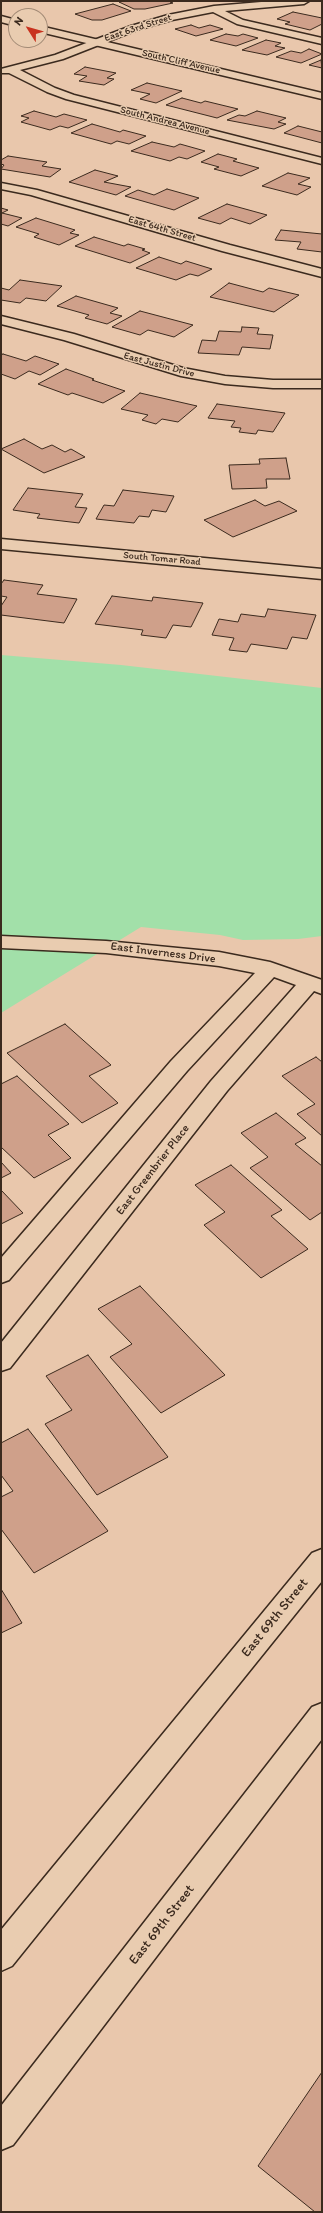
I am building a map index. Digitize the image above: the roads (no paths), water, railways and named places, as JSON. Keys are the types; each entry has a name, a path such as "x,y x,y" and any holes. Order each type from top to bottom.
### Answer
{"street":[{"name":"East 63rd Street","path":"6,71 59,57 152,22 214,9 304,1"},
{"path":"214,9 240,22 322,41"},
{"name":"South Cliff Avenue","path":"48,31 322,96"},
{"name":"South Andrea Avenue","path":"6,71 70,97 322,162"},
{"name":"East 64th Street","path":"1,186 33,192 226,248 322,273"},
{"name":"East Justin Drive","path":"1,320 69,336 181,372 225,380 322,384"},
{"name":"South Tomar Road","path":"1,544 322,574"},
{"name":"East Inverness Drive","path":"1,942 106,947 218,959 270,969 316,985"},
{"path":"1,1274 178,1066 270,969"},
{"name":"East Greenbrier Place","path":"1,1361 219,1086 316,985"},
{"name":"East 69th Street","path":"1,1954 322,1561"},
{"name":"East 69th Street","path":"1,2133 322,1716"}]}
